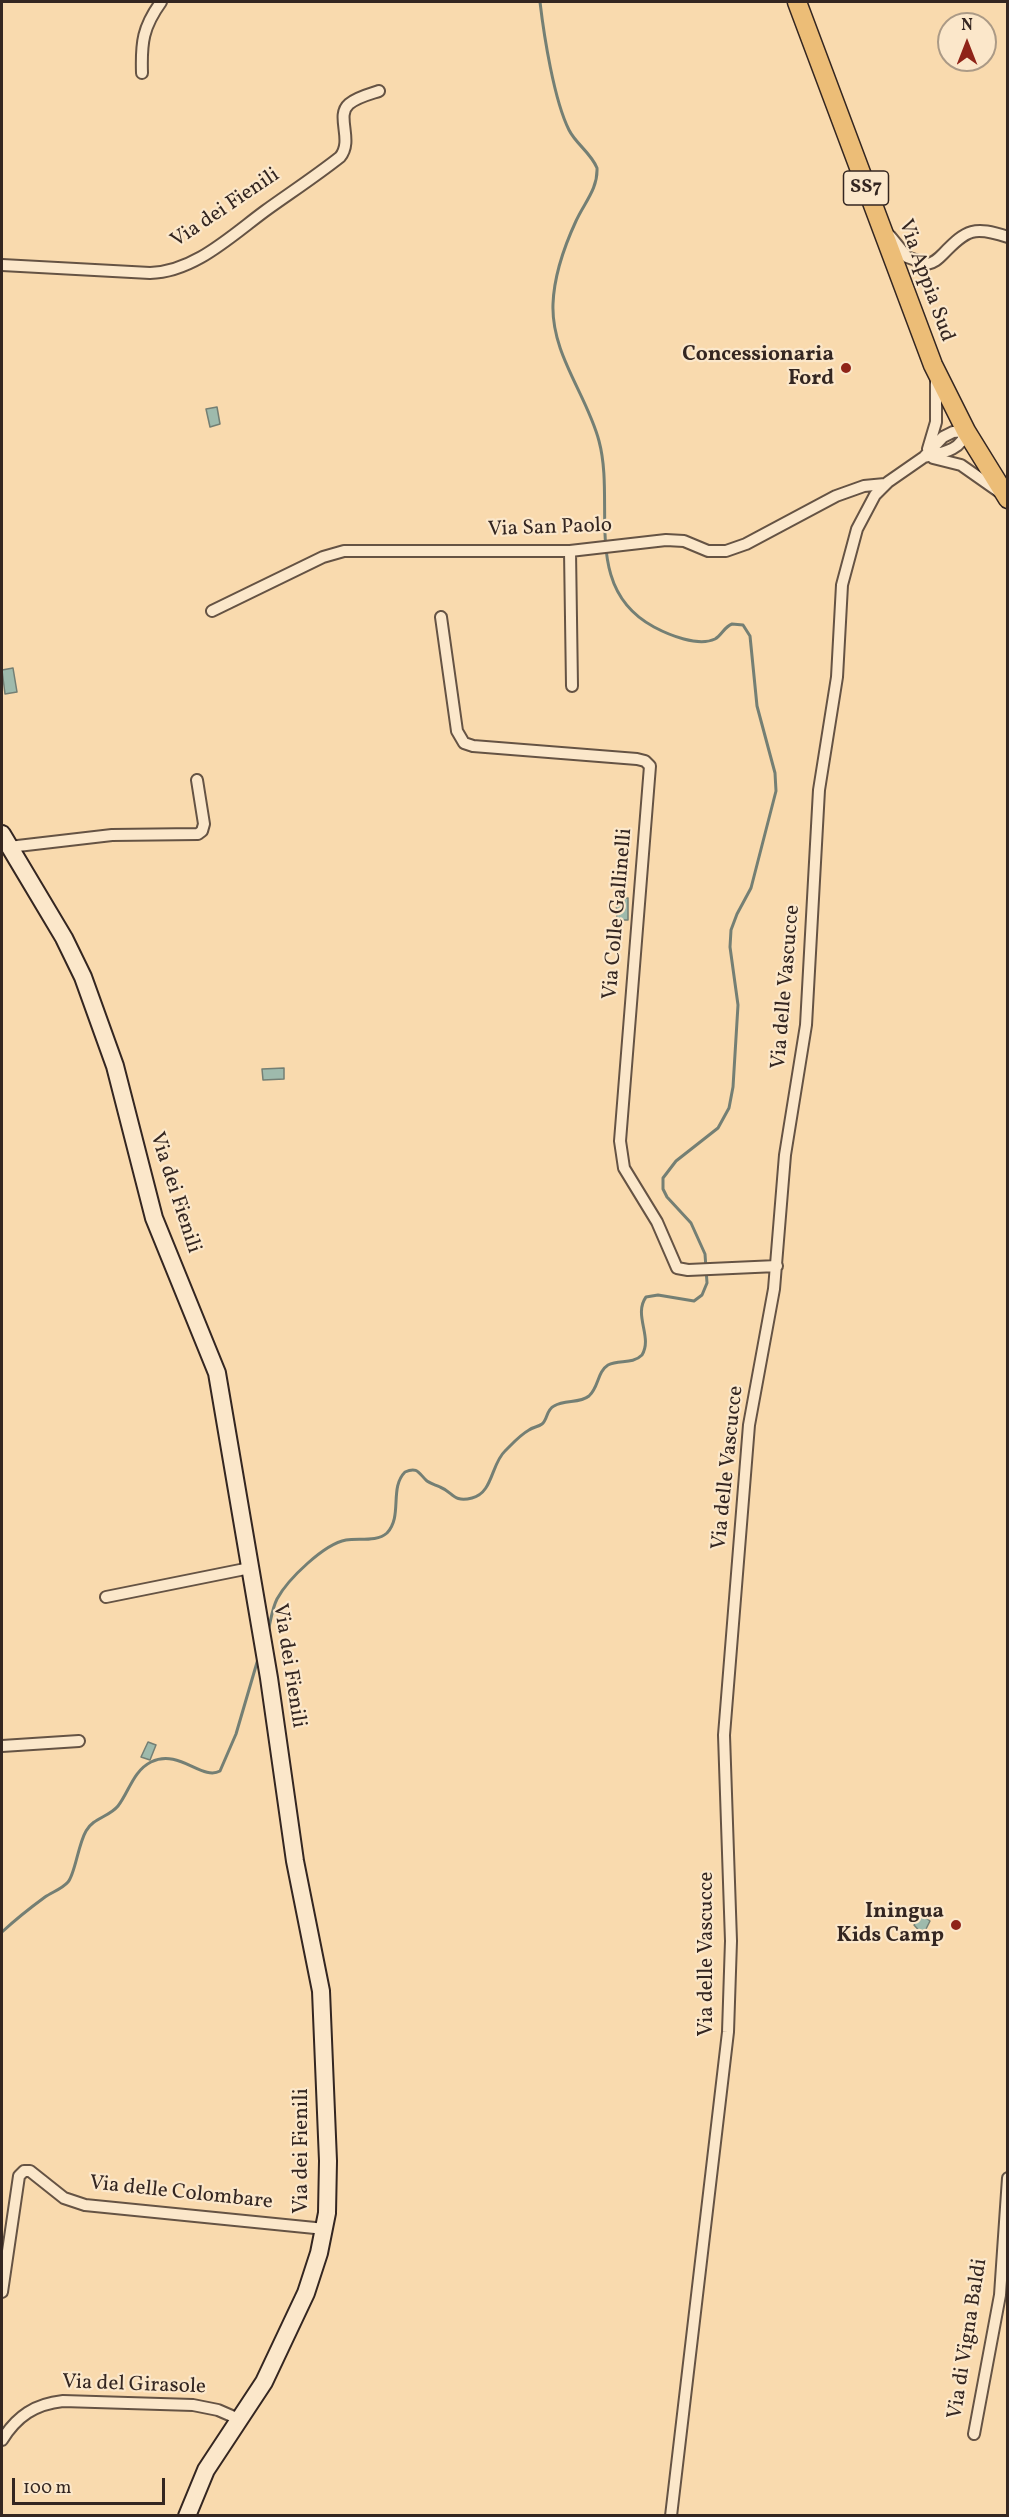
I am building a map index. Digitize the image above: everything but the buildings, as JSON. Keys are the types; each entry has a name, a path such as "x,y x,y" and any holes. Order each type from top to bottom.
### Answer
{"main road":[{"name":"Via Appia Sud","path":"797,2 936,374 966,431 1006,497"}],"street":[{"path":"142,73 144,35 150,18 161,2"},
{"name":"Via dei Fienili","path":"2,265 150,273 166,272 185,265 224,241 340,157 346,146 344,117 346,108 354,101 379,91"},
{"path":"873,207 896,244 907,257 917,262 933,262 959,237 968,232 984,230 1008,237"},
{"path":"936,374 935,428 924,457 943,459 961,465 1006,497"},
{"name":"Via delle Vascucce","path":"671,2516 728,2040 731,1941 724,1768 725,1715 750,1425 777,1266 784,1155 799,1079 806,1025 820,783 837,677 842,581 863,516 871,501 885,484 924,457 947,435 966,431"},
{"name":"Via San Paolo","path":"212,611 323,557 344,551 570,551 671,540 684,541 708,551 729,550 746,544 836,496 864,486 885,484"},
{"path":"570,551 572,686"},
{"name":"Via Colle Gallinelli","path":"441,617 457,731 464,743 473,746 637,759 645,761 650,766 620,1150 624,1168 657,1222 673,1262 680,1269 777,1266"},
{"path":"5,841 198,834 202,831 204,824 197,780"},
{"name":"Via dei Fienili","path":"5,841 64,938 83,977 113,1060 154,1218 218,1373 269,1678 295,1861 321,1991 328,2161 325,2229 302,2303 264,2382 207,2470 187,2516"},
{"path":"106,1597 250,1568"},
{"path":"2,1746 80,1741"},
{"name":"Via delle Colombare","path":"2,2292 20,2176 27,2170 64,2198 85,2205 325,2229"},
{"name":"Via di Vigna Baldi","path":"974,2434 1000,2295 1008,2178"},
{"name":"Via del Girasole","path":"2,2440 11,2426 27,2412 43,2404 63,2401 194,2405 218,2410 241,2420"}],"shaded area":[{"path":"217,407 220,424 210,427 206,409"},
{"path":"13,668 17,692 5,694 2,670"},
{"path":"616,898 628,898 628,920 617,920"},
{"path":"284,1068 284,1079 263,1080 262,1069"},
{"path":"148,1742 156,1745 150,1760 141,1757"},
{"path":"920,1913 930,1921 923,1935 914,1925"}],"waterway":[{"path":"268,1631 274,1607 282,1591 317,1555 346,1540 373,1539 387,1533 392,1526 398,1486 405,1472 416,1470 429,1482 457,1498 466,1499 479,1495 488,1484 500,1457 522,1434 542,1424 551,1408 589,1396 604,1368 617,1362 634,1360 642,1355 645,1341 641,1311 646,1297 658,1295 694,1301 702,1295 707,1283 705,1254 691,1223 667,1197 663,1189 663,1178 676,1161 718,1128 729,1108 733,1087 738,1005 730,947 731,930 751,888 776,791 775,773 757,706 750,636 743,625 732,624 715,639 700,642 667,633 654,627 631,610 617,590 609,568 603,465 599,441 558,340 553,304 555,283 564,251 576,221 593,189 597,168 572,135 564,117 550,68 540,2"},
{"path":"2,1932 39,1901 68,1882 86,1831 93,1823 118,1806 136,1776 145,1766 161,1759 171,1759 206,1772 220,1771 236,1734 258,1659"}],"place":[{"name":"Concessionaria Ford","path":"846,368"},
{"name":"Iningua Kids Camp","path":"956,1925"}]}
